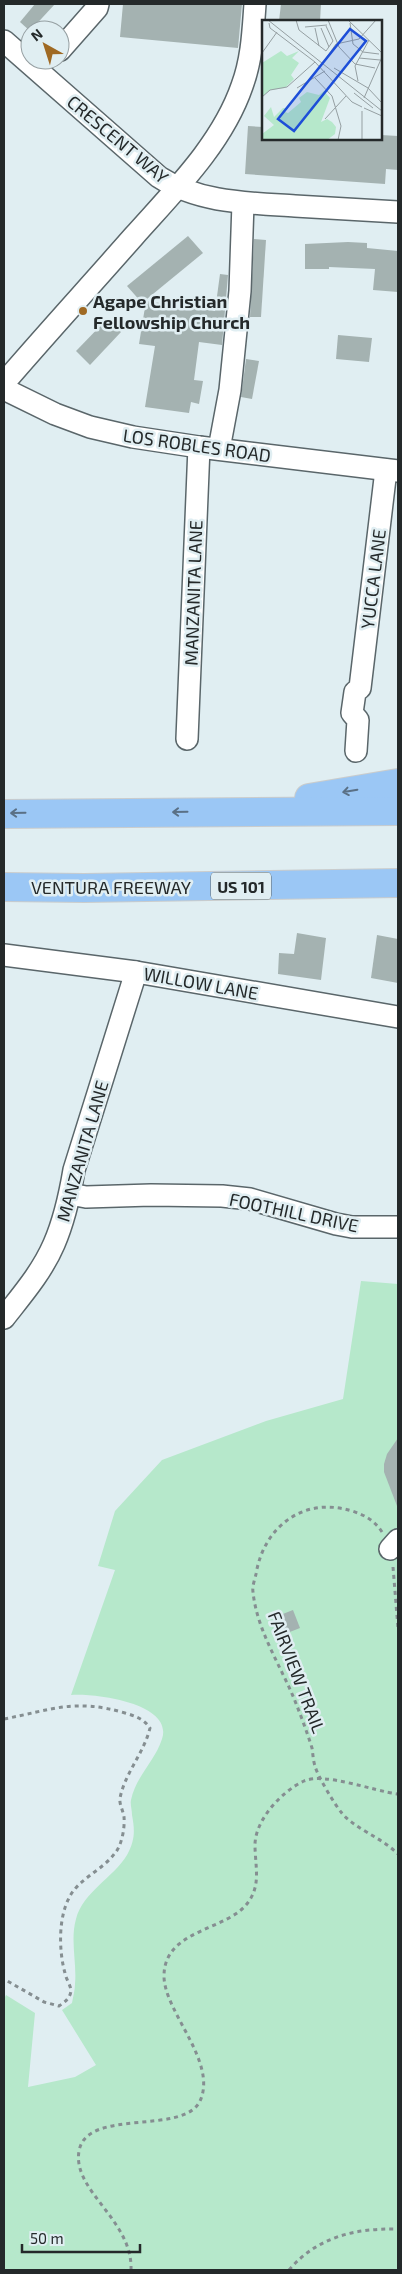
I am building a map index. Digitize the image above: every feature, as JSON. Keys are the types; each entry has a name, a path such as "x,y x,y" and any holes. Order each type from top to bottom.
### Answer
{"highway":[{"path":"229,812 398,783"},
{"path":"4,814 398,811"},
{"name":"VENTURA FREEWAY","path":"4,887 84,888 398,882"},
{"path":"84,888 139,898 398,898"}],"street":[{"path":"70,39 97,8 98,4"},
{"path":"4,383 205,153 229,114 242,86 251,56 255,4"},
{"name":"CRESCENT WAY","path":"4,41 20,51"},
{"name":"CRESCENT WAY","path":"50,70 159,177 176,188 198,195 243,203 398,212"},
{"name":"MANZANITA LANE","path":"188,739 209,448 230,390 240,291 243,203"},
{"name":"LOS ROBLES ROAD","path":"4,389 55,414 90,426 133,437 392,471"},
{"name":"YUCCA LANE","path":"356,751 358,720 352,713 355,692 360,688 392,471"},
{"name":"WILLOW LANE","path":"4,955 136,972 398,1017"},
{"name":"MANZANITA LANE","path":"4,1318 13,1294 38,1273 54,1244 70,1194 74,1170 136,972"},
{"name":"FOOTHILL DRIVE","path":"70,1194 86,1198 150,1194 222,1196 250,1199 344,1226 398,1226"}],"path":[{"name":"FAIRVIEW TRAIL","path":"398,1628 394,1544 362,1514 343,1509 323,1508 298,1513 283,1522 271,1534 258,1557 253,1591 262,1628 294,1699 312,1750 315,1768 340,1811 349,1821 371,1833 398,1854"},
{"path":"4,1720 53,1707 77,1705 108,1708 132,1715 146,1721 150,1728 146,1741 123,1786 119,1801 124,1818 117,1852 101,1869 79,1886 69,1898 61,1928 60,1952 71,1991 67,2001 59,2006 44,2002 4,1980"},
{"path":"131,2270 130,2254 124,2236 87,2185 79,2165 79,2149 88,2135 102,2127 170,2118 189,2112 199,2103 204,2086 198,2058 166,1989 164,1975 167,1960 176,1946 192,1935 238,1912 249,1903 256,1890 257,1874 254,1844 259,1828 266,1815 291,1789 305,1781 320,1777 398,1794"},
{"path":"288,2270 308,2251 339,2235 373,2230 398,2229"}],"green space":[{"path":"361,1281 398,1284 398,2270 4,2270 4,1999 6,1995 35,2013 28,2087 75,2077 96,2065 62,2010 72,2003 74,1991 74,1927 85,1901 114,1871 130,1850 134,1835 131,1803 133,1791 162,1739 162,1727 156,1717 145,1709 113,1699 71,1695 115,1570 98,1566 115,1511 162,1460 266,1421 343,1399"}],"building":[{"path":"35,4 55,4 40,20 22,20"},
{"path":"123,4 242,4 238,48 120,37"},
{"path":"281,4 321,4 320,20 279,20"},
{"path":"248,126 262,127 262,140 382,140 382,135 398,136 398,170 386,169 385,184 245,174"},
{"path":"188,236 203,253 142,303 127,286"},
{"path":"254,239 266,240 261,317 250,317"},
{"path":"367,243 367,248 398,251 398,292 373,290 375,269 329,267 329,269 305,269 305,244"},
{"path":"220,274 228,275 222,345 199,342 194,380 203,381 199,404 191,402 189,413 145,407 155,346 139,344 146,301 215,311"},
{"path":"107,319 121,332 90,365 76,351"},
{"path":"338,335 372,338 369,362 336,359"},
{"path":"246,359 259,361 252,399 241,397"},
{"path":"297,933 326,938 321,980 278,974 279,953 294,954"},
{"path":"377,935 398,939 398,983 371,978"},
{"path":"398,1438 397,1506 384,1472 384,1464 387,1454"},
{"path":"293,1610 300,1628 282,1635 275,1617"}],"place":[{"name":"Agape Christian Fellowship Church","path":"83,311"}]}
